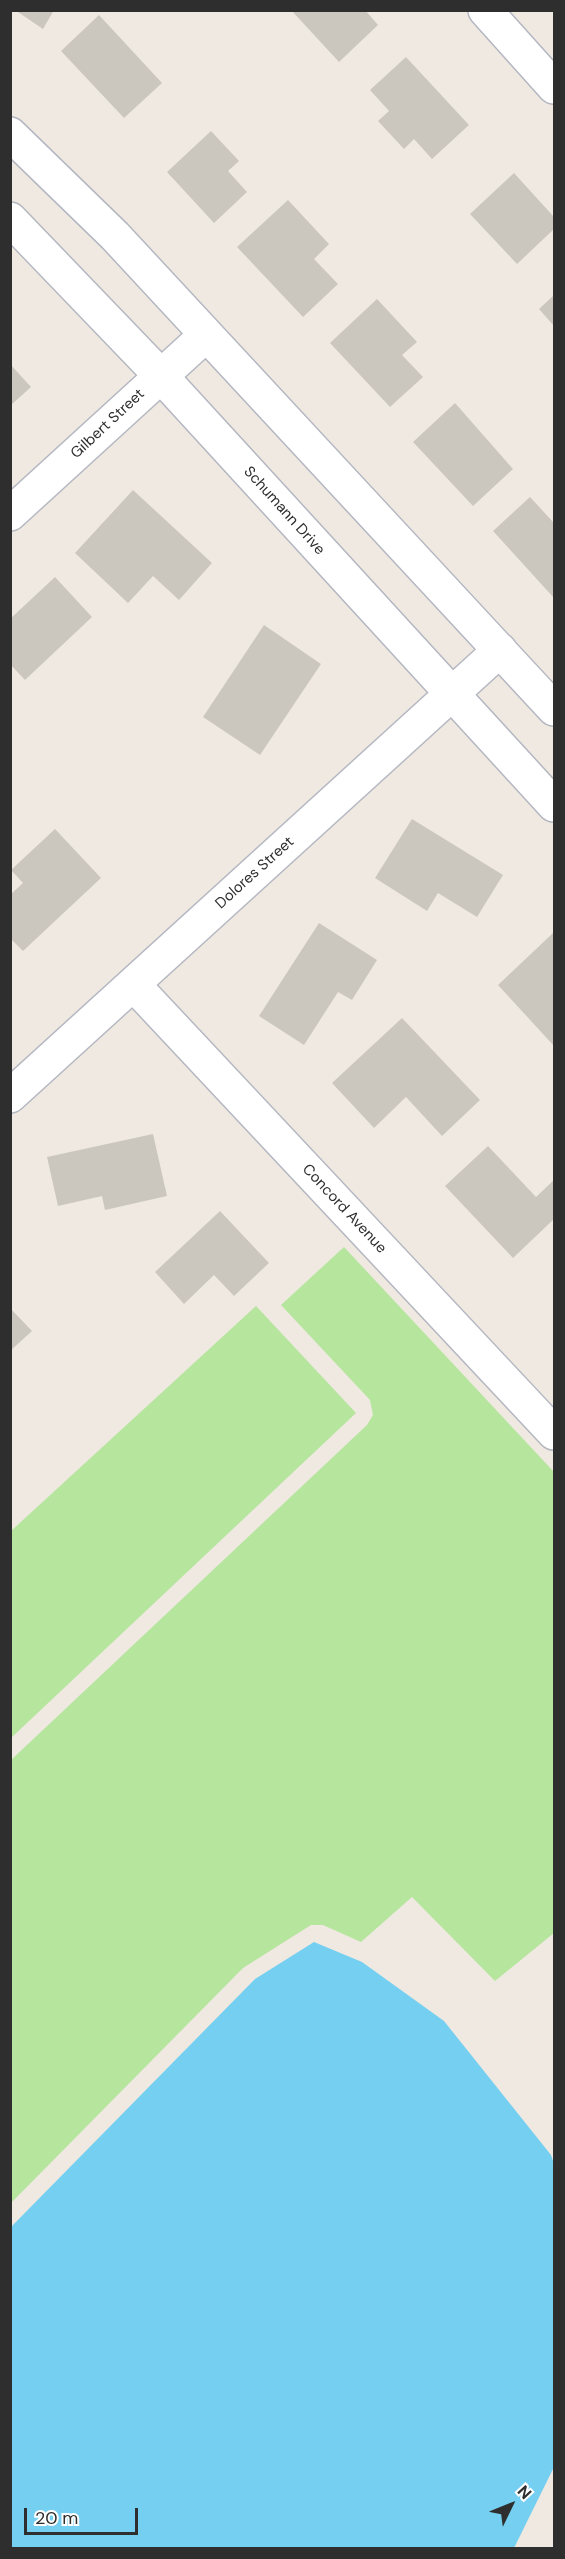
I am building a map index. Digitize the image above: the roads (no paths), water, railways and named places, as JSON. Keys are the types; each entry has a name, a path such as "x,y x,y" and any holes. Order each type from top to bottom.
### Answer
{"street":[{"path":"485,10 555,87"},
{"path":"10,134 115,236 555,709"},
{"name":"Schumann Drive","path":"10,219 161,376 555,805"},
{"name":"Gilbert Street","path":"10,514 206,335"},
{"name":"Dolores Street","path":"10,1096 500,650"},
{"name":"Concord Avenue","path":"133,984 555,1433"}],"water":[{"path":"314,1942 362,1962 444,2021 551,2155 554,2164 554,2467 514,2548 11,2548 11,2227 255,1979"}]}
